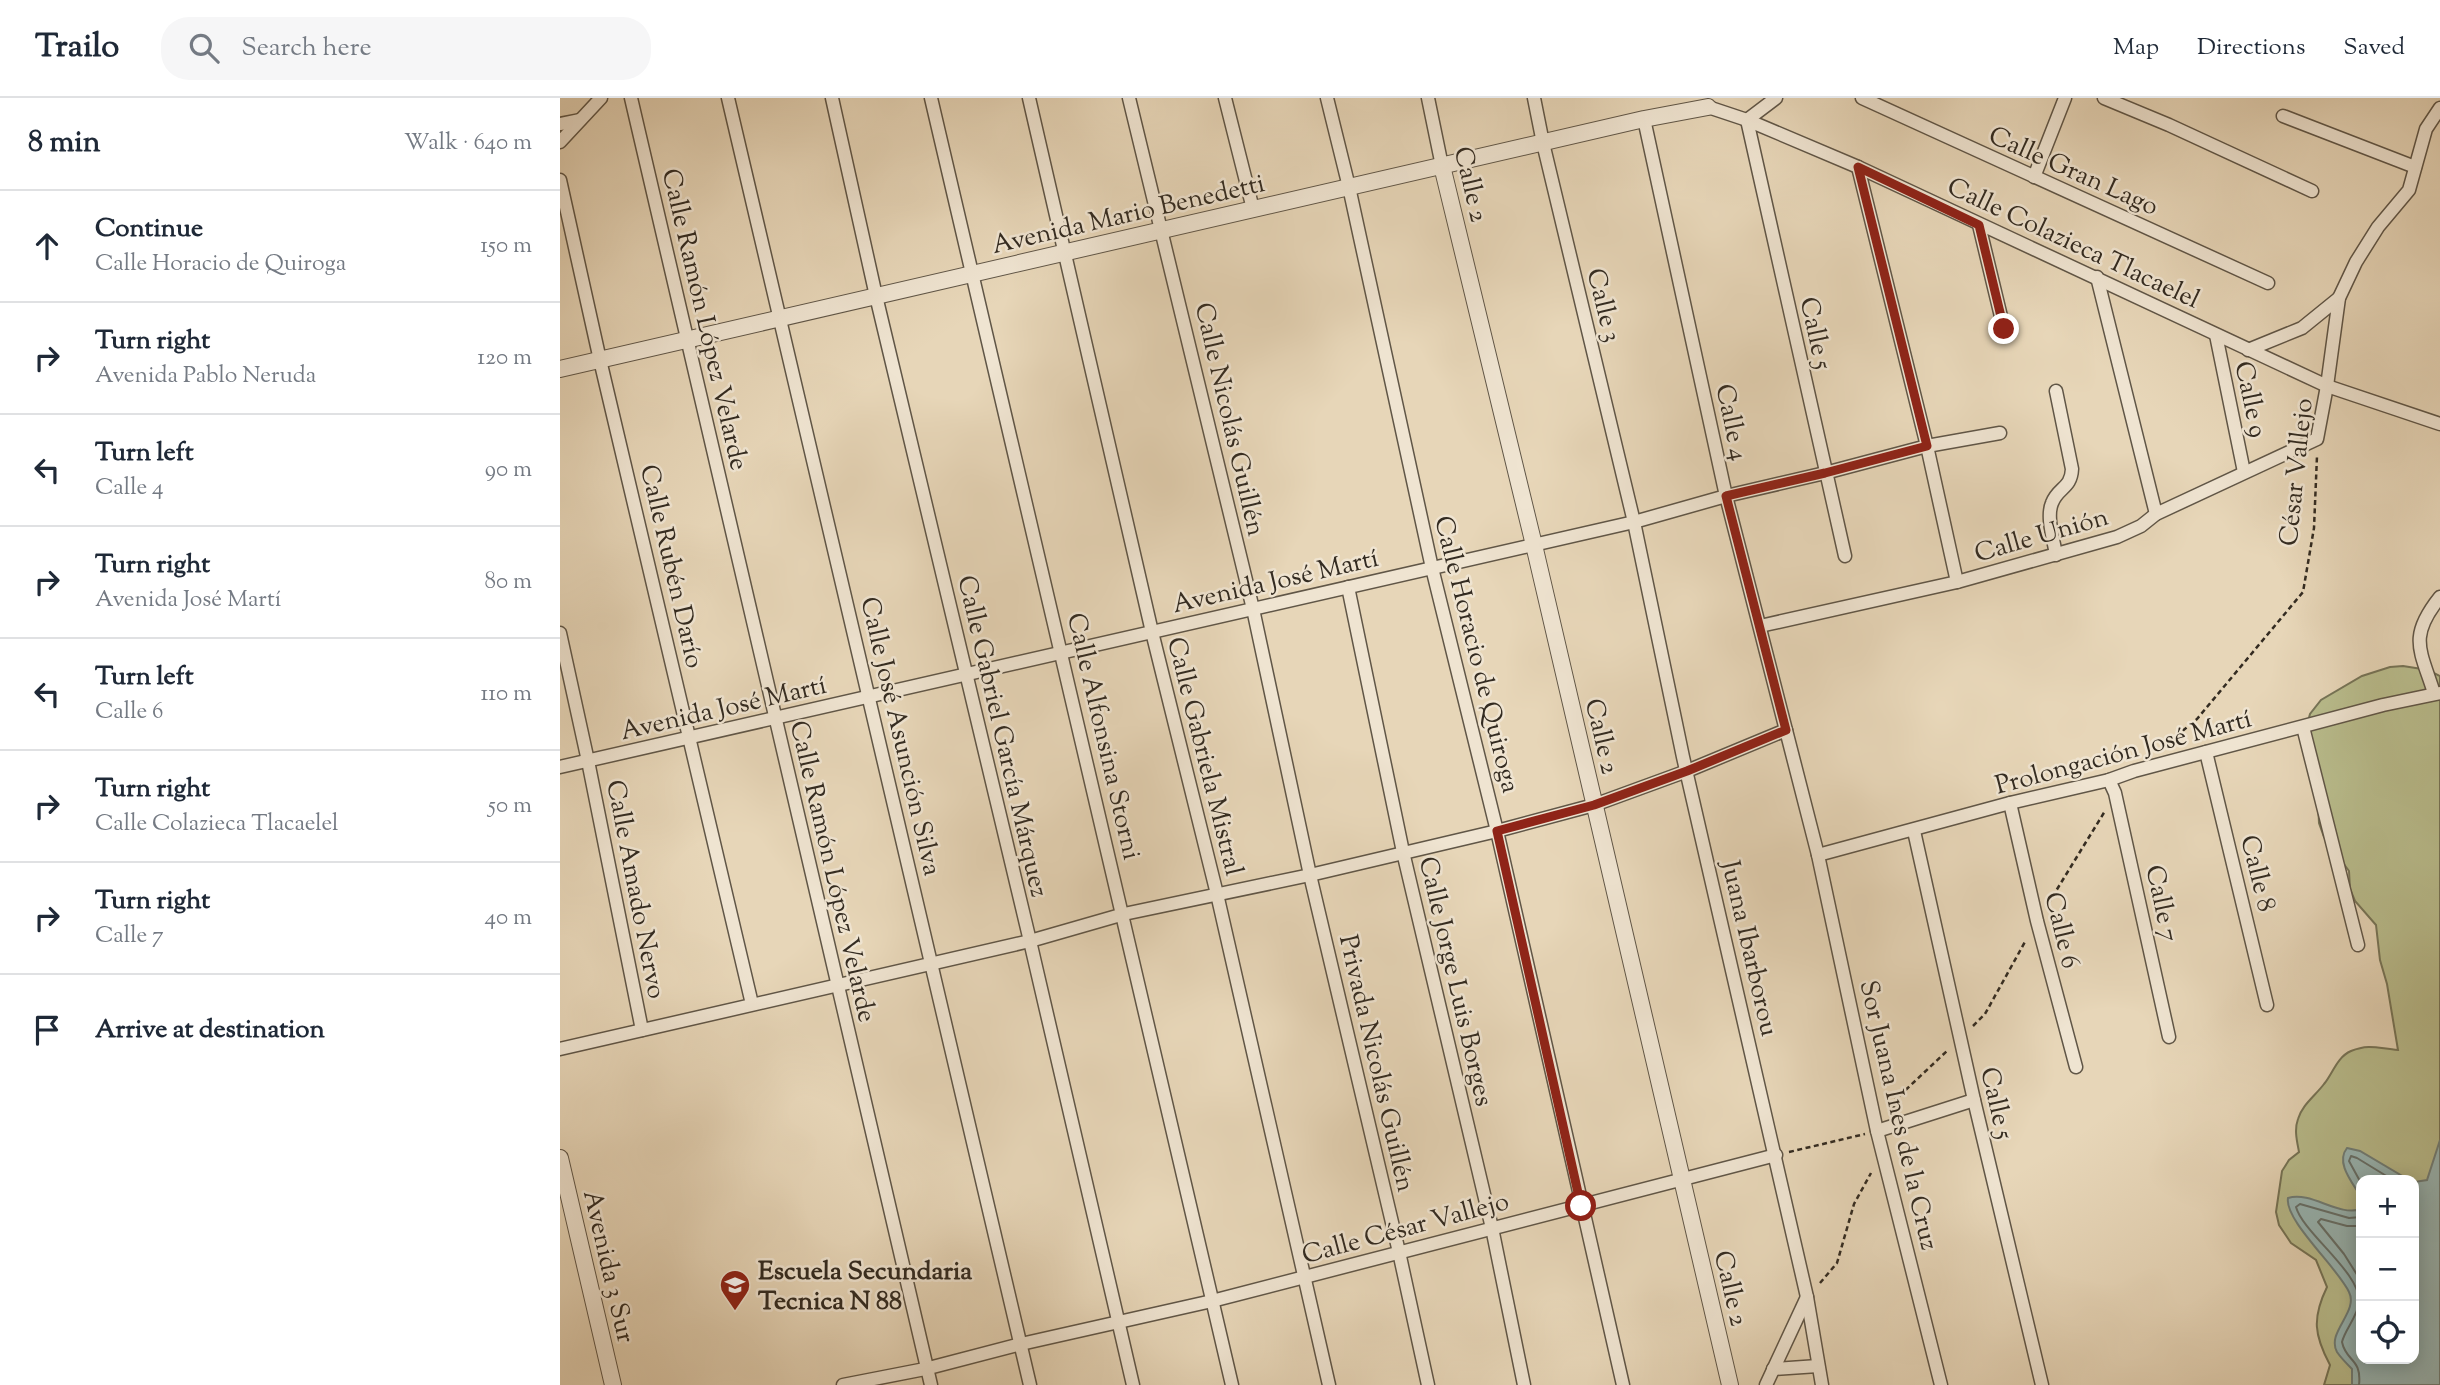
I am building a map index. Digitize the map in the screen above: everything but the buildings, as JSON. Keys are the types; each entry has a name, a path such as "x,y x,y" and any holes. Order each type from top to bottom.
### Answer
{"street":[{"path":"560,142 601,98"},
{"name":"Calle Ramón López Velarde","path":"631,98 925,1369"},
{"name":"Calle José Asunción Silva","path":"728,98 1030,1385"},
{"name":"Calle Gabriel García Márquez","path":"832,98 876,296 1133,1385"},
{"name":"Calle Alfonsina Storni","path":"931,98 1232,1385"},
{"name":"Calle Gabriela Mistral","path":"1029,98 1152,632 1217,894 1329,1385"},
{"name":"Calle Nicolás Guillén","path":"1129,98 1253,609 1310,874"},
{"path":"1225,98 1253,209"},
{"name":"Calle Horacio de Quiroga","path":"1327,98 1432,568 1497,831 1623,1385"},
{"name":"Calle 2","path":"1428,98 1730,1385"},
{"name":"Calle 3","path":"1534,98 1634,522"},
{"name":"Calle Colazieca Tlacaelel","path":"1689,98 1858,167 2327,386 2440,424"},
{"path":"1747,120 1776,98"},
{"name":"Calle Gran Lago","path":"1862,98 2267,283"},
{"path":"2034,177 2065,98"},
{"path":"2104,98 2312,191"},
{"name":"Avenida Mario Benedetti","path":"560,369 1644,119 1708,107"},
{"name":"César Vallejo","path":"2318,439 2339,298 2356,262 2378,227 2409,190 2426,129 2440,108"},
{"path":"2283,116 2415,167"},
{"name":"Calle 4","path":"1644,119 1726,496 1818,855"},
{"path":"560,124 581,120"},
{"name":"Calle 5","path":"1747,120 1845,556"},
{"path":"1858,167 1927,446 1957,582"},
{"name":"Calle Rubén Darío","path":"560,180 752,1004"},
{"path":"1979,225 2004,329"},
{"path":"2097,277 2156,514"},
{"path":"2248,350 2302,328 2339,298"},
{"name":"Calle 9","path":"2216,335 2244,472"},
{"path":"2056,391 2072,479 2058,492 2051,505 2056,555"},
{"name":"Avenida José Martí","path":"560,767 1634,522 1927,446 2000,433"},
{"name":"Calle Unión","path":"1760,626 1957,582 2117,537 2141,526 2156,514 2318,439"},
{"name":"Juana Ibarborou","path":"1634,522 1687,771 1807,1297 1822,1385"},
{"name":"Calle Jorge Luis Borges","path":"1348,587 1403,852 1492,1228 1524,1385"},
{"path":"2437,693 2420,649 2420,632 2426,615 2440,597"},
{"name":"Calle Amado Nervo","path":"560,633 642,1030"},
{"name":"Prolongación José Martí","path":"1818,855 2437,693"},
{"path":"2303,727 2358,945"},
{"path":"560,1049 1030,941 1124,914 1497,831 1594,805 1687,771 1786,730"},
{"name":"Calle 8","path":"2206,752 2267,1004"},
{"name":"Calle 7","path":"2109,780 2115,793 2169,1037"},
{"name":"Calle 6","path":"2010,803 2037,921 2076,1068"},
{"name":"Calle 5","path":"1913,831 2042,1385"},
{"name":"Sor Juana Ines de la Cruz","path":"1818,855 1877,1131 1941,1385"},
{"name":"Privada Nicolás Guillén","path":"1310,874 1428,1385"},
{"path":"1877,1131 1974,1100"},
{"name":"Calle César Vallejo","path":"844,1385 925,1369 1021,1344 1212,1301 1776,1155"},
{"name":"Avenida 3 Sur","path":"560,1157 613,1385"},
{"path":"1766,1385 1807,1297"},
{"path":"1773,1369 1818,1366"},
{"path":"925,1369 931,1385"}],"path":[{"name":"César Vallejo","path":"2155,753 2197,719 2303,592 2314,528 2318,439"},
{"path":"1776,1155 1877,1131"}],"green space":[{"path":"2403,666 2428,670 2440,676 2440,1385 2324,1385 2330,1365 2318,1335 2317,1317 2327,1287 2316,1260 2291,1243 2279,1225 2276,1212 2282,1171 2289,1160 2299,1152 2296,1131 2300,1114 2342,1057 2364,1047 2398,1050 2387,984 2380,960 2376,925 2355,901 2350,889 2349,871 2324,837 2319,823 2317,781 2305,732 2310,714 2321,700 2362,676 2390,667"}],"water":[{"path":"2440,1140 2440,1385 2352,1385 2352,1369 2337,1352 2335,1344 2350,1307 2349,1292 2294,1219 2288,1198 2306,1198 2343,1210 2356,1210 2356,1364 2419,1364 2419,1181 2427,1180"},
{"path":"2347,1148 2360,1151 2401,1175 2356,1175 2356,1189 2344,1166"}],"place":[{"name":"Escuela Secundaria Tecnica N 88","path":"735,1312"}],"route":[{"path":"1581,1206 1497,831 1594,805 1687,771 1786,730 1726,496 1927,446 1858,167 1979,225 2004,329"}]}
